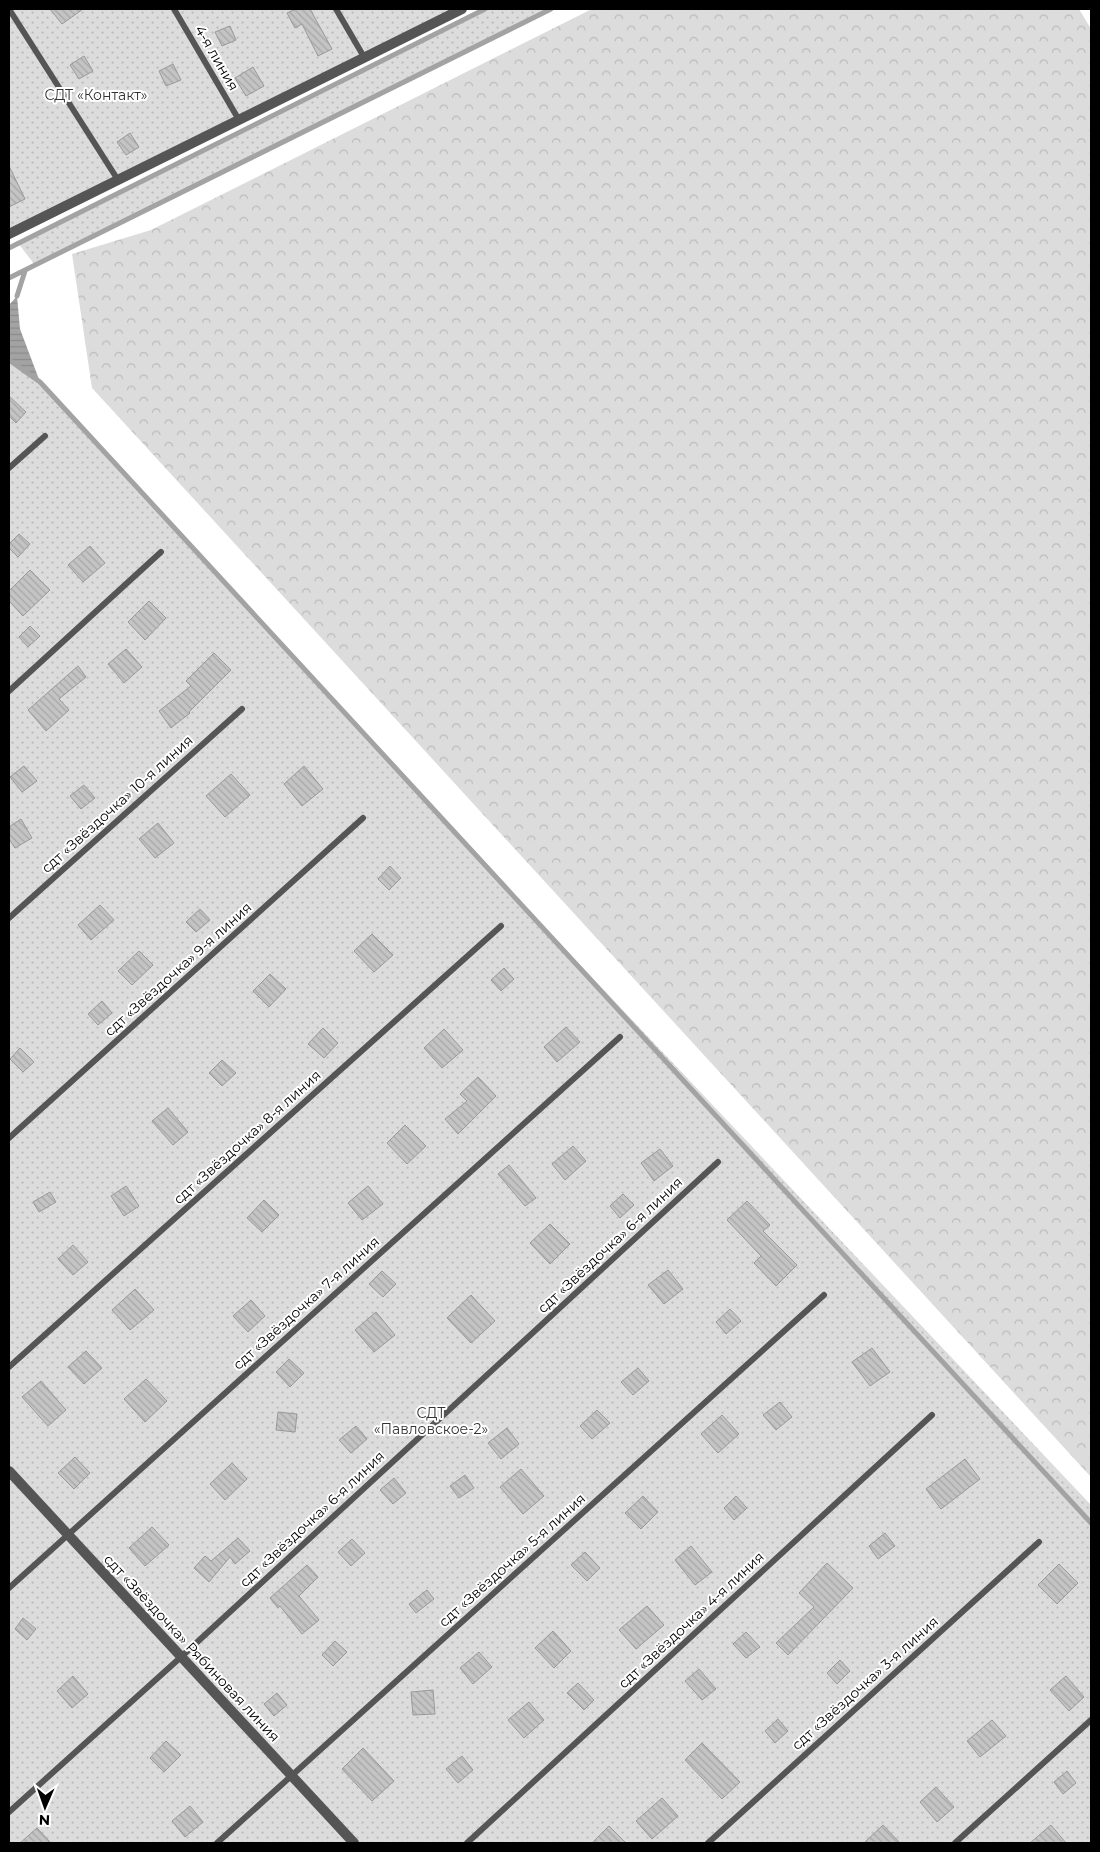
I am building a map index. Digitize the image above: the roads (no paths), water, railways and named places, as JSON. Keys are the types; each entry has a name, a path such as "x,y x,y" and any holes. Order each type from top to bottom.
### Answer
{"street":[{"path":"9,234 462,9"},
{"name":"сдт «Звёздочка» Рябиновая линия","path":"9,1472 69,1534 354,1843"}],"lane":[{"path":"9,9 118,180"},
{"name":"4-я линия","path":"174,9 239,120"},
{"path":"336,9 364,58"},
{"path":"9,468 45,436"},
{"path":"9,691 162,552"},
{"name":"сдт «Звёздочка» 10-я линия","path":"9,918 242,709"},
{"name":"сдт «Звёздочка» 9-я линия","path":"9,1138 364,818"},
{"name":"сдт «Звёздочка» 8-я линия","path":"9,1367 502,926"},
{"name":"сдт «Звёздочка» 7-я линия","path":"9,1588 620,1037"},
{"name":"сдт «Звёздочка» 6-я линия","path":"9,1812 181,1657 718,1162"},
{"name":"сдт «Звёздочка» 5-я линия","path":"217,1843 824,1295"},
{"name":"сдт «Звёздочка» 4-я линия","path":"467,1843 932,1416"},
{"name":"сдт «Звёздочка» 3-я линия","path":"708,1843 1039,1542"},
{"path":"955,1843 1091,1720"}],"waterway":[{"path":"9,248 485,9"},
{"path":"9,278 551,9"},
{"path":"17,296 25,271"},
{"path":"9,360 40,382 1091,1523"}],"park label":[{"name":"СДТ «Контакт»","path":"96,95"},
{"name":"СДТ «Павловское-2»","path":"431,1422"}]}
